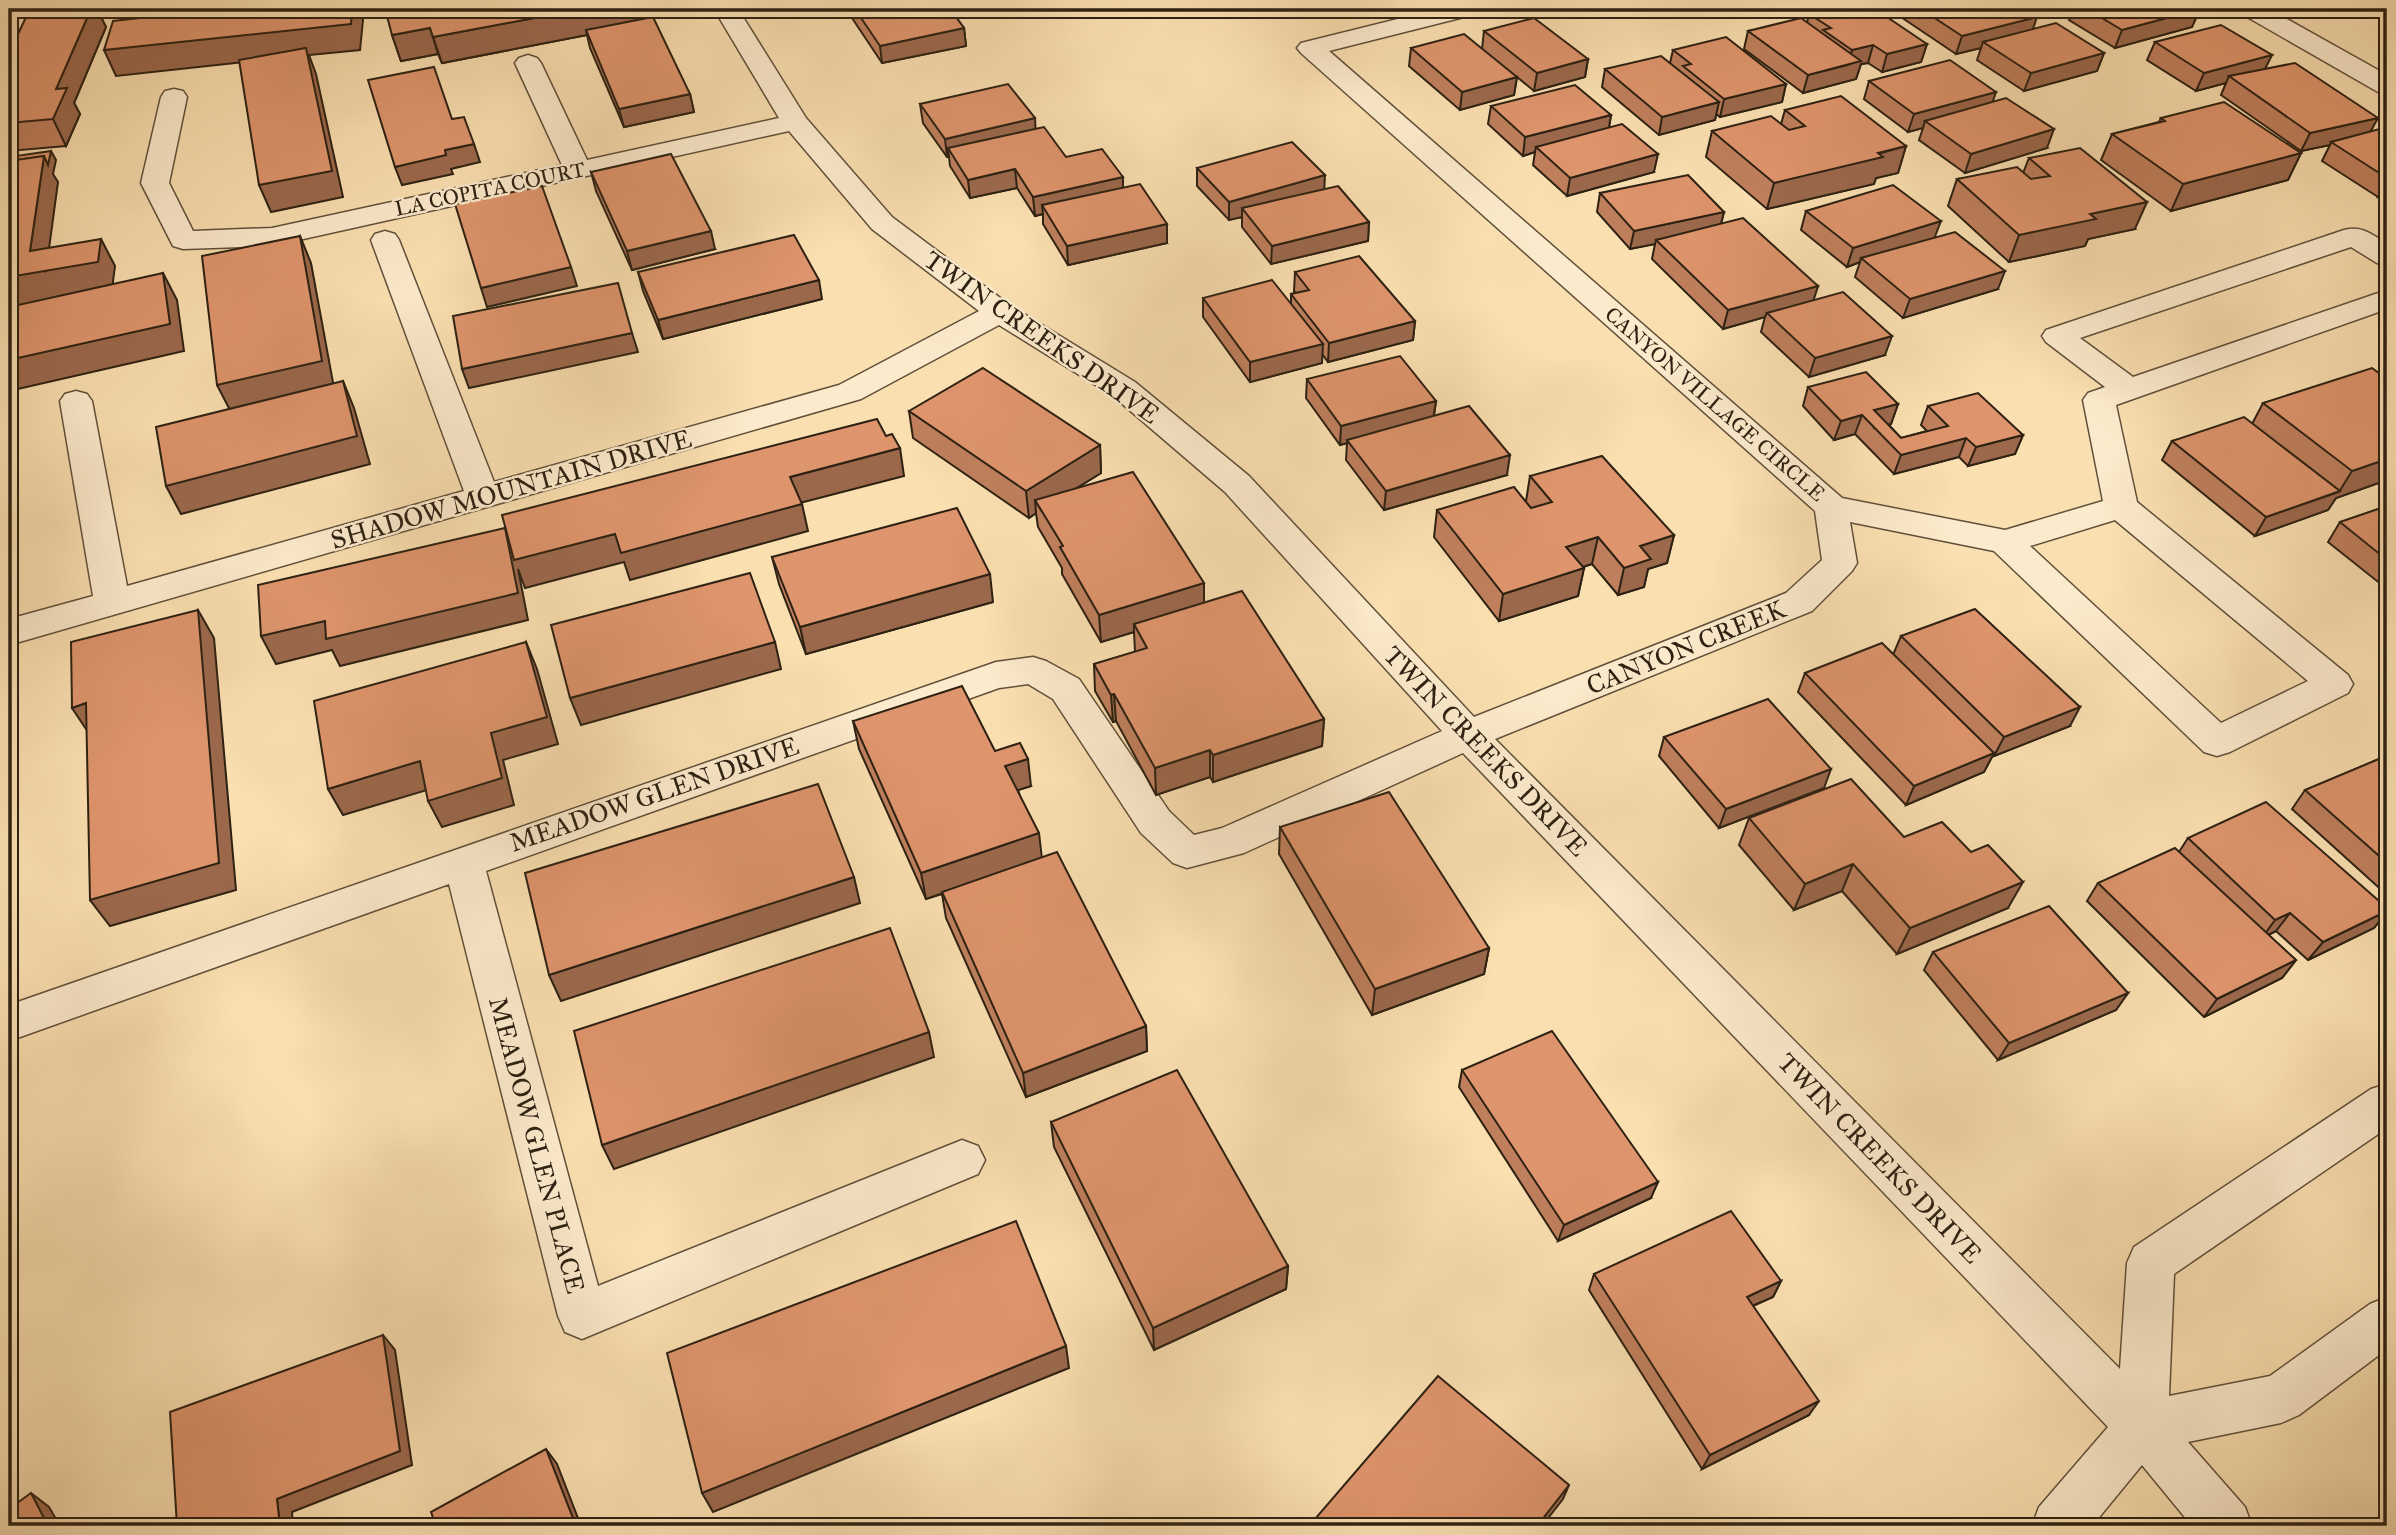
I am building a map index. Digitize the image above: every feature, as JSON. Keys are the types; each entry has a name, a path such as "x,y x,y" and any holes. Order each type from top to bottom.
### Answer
{"street":[{"name":"TWIN CREEKS DRIVE","path":"726,9 795,122 882,223 1000,312 1124,389 1237,484 1468,735 2142,1426 2226,1526"},
{"name":"CANYON VILLAGE CIRCLE","path":"1467,9 1310,48 1831,507 2005,542 2121,507"},
{"path":"2251,9 2387,86"},
{"path":"528,63 578,170"},
{"name":"LA COPITA COURT","path":"174,97 155,183 183,240 272,237 795,122"},
{"path":"2128,389 2057,337 2354,236 2387,257"},
{"path":"385,240 483,497"},
{"path":"2005,542 2217,742 2335,684 2121,507 2099,400 2387,299"},
{"name":"SHADOW MOUNTAIN DRIVE","path":"9,632 850,392 1000,312"},
{"path":"75,401 112,603"},
{"name":"CANYON CREEK","path":"1468,735 1798,602 1840,563 1831,507"},
{"name":"MEADOW GLEN DRIVE","path":"9,1023 996,675 1033,670 1066,689 1154,822 1187,852 1230,842 1468,735"},
{"name":"MEADOW GLEN PLACE","path":"463,862 582,1316 962,1160"},
{"path":"2058,1526 2142,1426 2151,1263 2387,1103"},
{"path":"2142,1426 2281,1398 2387,1320"}],"building":[{"path":"30,9 91,9 56,89 67,88 53,119 9,123 9,53"},
{"path":"221,9 352,9 351,24 104,50 113,21"},
{"path":"427,9 582,9 433,37 430,28 392,35 387,16"},
{"path":"855,9 950,9 964,28 880,46"},
{"path":"1829,9 1875,9 1927,44 1887,54 1873,45 1852,50 1823,30 1831,28 1809,14"},
{"path":"1921,9 2024,9 2037,17 1962,36"},
{"path":"2087,9 2200,9 2122,30"},
{"path":"653,17 690,94 619,109 586,30"},
{"path":"1534,18 1588,59 1537,73 1484,31"},
{"path":"1801,18 1861,61 1808,75 1748,31"},
{"path":"2056,23 2104,53 2031,73 1983,42"},
{"path":"2221,25 2272,55 2204,73 2155,42"},
{"path":"1464,34 1517,77 1462,92 1411,48"},
{"path":"1726,37 1786,84 1724,99 1683,66 1691,64 1673,50"},
{"path":"306,48 332,171 259,185 239,60"},
{"path":"1661,56 1719,102 1662,117 1605,69"},
{"path":"1950,60 1996,92 1914,114 1869,81"},
{"path":"2295,63 2378,118 2310,133 2229,76"},
{"path":"434,67 452,119 464,117 474,144 445,150 446,155 395,167 368,80"},
{"path":"1008,84 1035,118 945,139 920,104"},
{"path":"1575,85 1611,115 1525,137 1491,106"},
{"path":"1841,96 1906,146 1878,153 1883,157 1774,183 1712,131 1771,116 1789,130 1805,126 1785,110"},
{"path":"2006,98 2054,129 1971,154 1925,121"},
{"path":"2224,102 2301,153 2183,184 2112,134 2165,121 2161,118"},
{"path":"1622,124 1658,154 1570,178 1536,147"},
{"path":"1044,127 1066,157 1102,149 1123,177 1033,197 1015,169 968,180 948,148"},
{"path":"2387,127 2387,178 2331,142"},
{"path":"1292,142 1325,175 1229,202 1197,168"},
{"path":"2080,148 2147,202 2090,214 2096,219 2019,235 1957,179 2017,167 2031,179 2050,176 2029,158"},
{"path":"51,151 48,165 44,156 9,161 9,157"},
{"path":"671,154 711,231 627,251 591,172"},
{"path":"44,156 30,251 101,239 98,262 9,277 9,161"},
{"path":"1688,175 1724,212 1634,231 1600,193"},
{"path":"1140,184 1167,224 1067,246 1042,205"},
{"path":"1893,185 1941,221 1853,248 1806,211"},
{"path":"542,186 571,267 481,288 455,204"},
{"path":"1338,186 1369,222 1272,246 1242,208"},
{"path":"1743,218 1818,286 1728,310 1656,240"},
{"path":"1955,232 2005,271 1910,299 1861,258"},
{"path":"794,235 819,280 658,320 638,272"},
{"path":"300,236 322,361 217,385 202,256"},
{"path":"1359,256 1415,321 1329,343 1291,294 1309,290 1295,272"},
{"path":"163,273 170,324 9,360 9,307"},
{"path":"1272,280 1323,344 1250,362 1203,298"},
{"path":"618,283 632,333 462,369 453,316"},
{"path":"1843,292 1892,336 1815,358 1767,313"},
{"path":"1400,356 1436,401 1341,426 1307,379"},
{"path":"983,368 1100,445 1026,491 909,411"},
{"path":"2372,368 2387,379 2387,459 2352,471 2263,403"},
{"path":"1866,372 1898,404 1874,410 1901,438 1948,426 1928,406 1978,393 2023,435 1976,447 1966,438 1901,455 1862,415 1841,421 1808,387"},
{"path":"343,381 357,436 166,486 156,427"},
{"path":"1469,406 1510,455 1386,491 1347,440"},
{"path":"2244,417 2340,491 2266,517 2172,441"},
{"path":"877,419 886,436 892,434 900,448 790,477 802,504 621,553 615,534 514,560 502,515"},
{"path":"1602,456 1674,535 1640,546 1651,559 1624,568 1598,537 1566,547 1584,568 1503,594 1437,510 1514,487 1531,508 1552,502 1530,476"},
{"path":"1133,472 1204,583 1099,615 1035,500"},
{"path":"2387,506 2387,560 2340,522"},
{"path":"957,508 990,574 800,627 772,557"},
{"path":"505,528 518,593 326,639 325,621 261,636 258,585"},
{"path":"750,573 775,642 570,698 551,625"},
{"path":"1242,591 1324,719 1213,755 1210,750 1155,768 1094,664 1147,648 1134,624"},
{"path":"1975,609 2080,707 2004,737 1901,636"},
{"path":"198,610 219,863 90,900 86,703 72,708 71,642"},
{"path":"526,642 547,717 491,733 502,778 428,801 420,761 328,789 314,701"},
{"path":"1882,643 1994,753 1914,786 1805,673"},
{"path":"962,686 995,751 1020,743 1028,759 1005,766 1039,833 921,873 853,721"},
{"path":"1768,699 1831,769 1726,809 1664,737"},
{"path":"2379,759 2387,766 2387,863 2305,790"},
{"path":"1851,779 1904,837 1942,822 1971,852 1988,845 2023,882 1910,928 1853,864 1805,884 1749,818"},
{"path":"818,784 854,877 549,975 525,873"},
{"path":"1389,792 1489,948 1375,989 1280,827"},
{"path":"2266,802 2387,908 2387,911 2323,942 2290,913 2275,920 2188,838"},
{"path":"2175,848 2296,960 2217,999 2098,883"},
{"path":"1057,852 1146,1026 1023,1073 942,892"},
{"path":"2049,906 2128,993 2009,1043 1933,952"},
{"path":"890,928 929,1032 602,1145 574,1031"},
{"path":"1552,1031 1658,1182 1564,1225 1462,1070"},
{"path":"1177,1070 1288,1266 1153,1328 1051,1122"},
{"path":"1731,1211 1781,1281 1747,1297 1819,1401 1710,1455 1594,1274"},
{"path":"1016,1221 1066,1346 702,1493 667,1353"},
{"path":"383,1335 400,1451 277,1499 280,1526 177,1526 170,1412"},
{"path":"1438,1376 1569,1485 1537,1526 1309,1526"},
{"path":"546,1449 576,1526 436,1526 431,1512"},
{"path":"31,1493 48,1526 9,1526 9,1509"}]}
